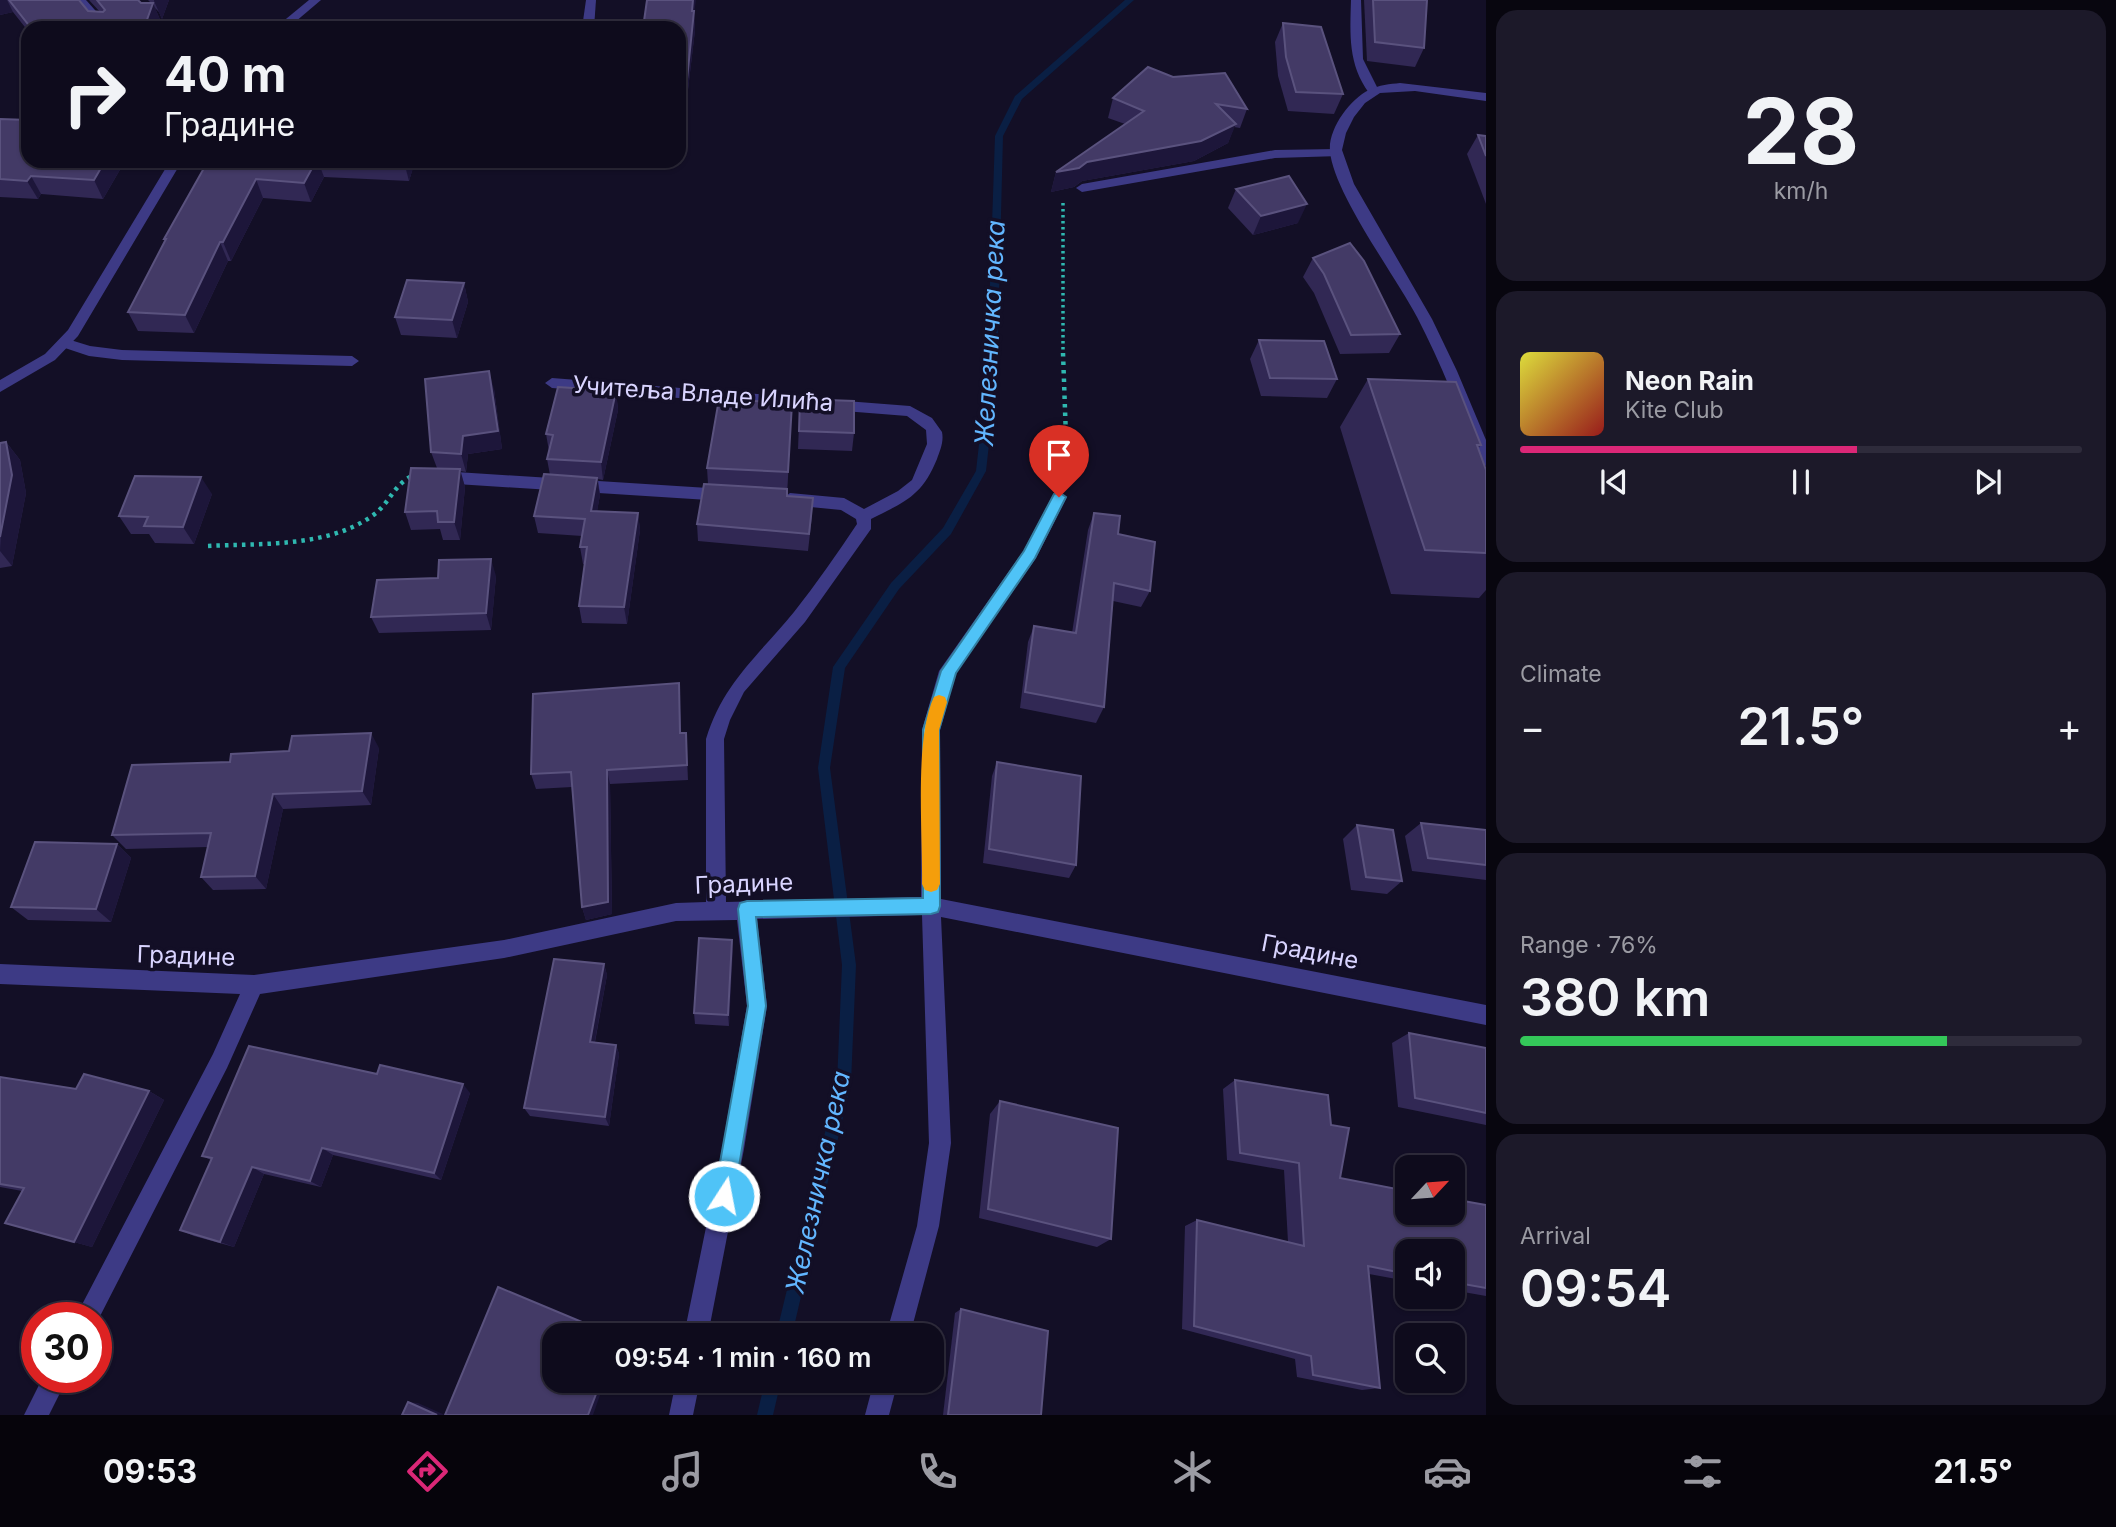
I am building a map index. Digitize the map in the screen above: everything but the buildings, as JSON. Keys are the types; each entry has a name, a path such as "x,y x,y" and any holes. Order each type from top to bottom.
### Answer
{"street":[{"path":"80,0 99,21"},
{"path":"290,21 316,0"},
{"path":"589,21 592,0"},
{"path":"1356,0 1356,60 1362,77 1373,91"},
{"path":"1486,97 1408,87 1389,87 1373,91 1360,102 1338,133 1336,153 1348,184 1424,318 1486,460"},
{"path":"1082,188 1275,154 1336,153"},
{"path":"0,387 33,369 64,343 82,319 172,168"},
{"path":"64,343 89,351 122,355 352,361"},
{"name":"Учитеља Владе Илића","path":"552,383 910,411 925,419 934,429 937,442 925,471 915,486 863,516"},
{"path":"415,475 744,496"},
{"path":"901,1323 928,1226 940,1143 931,906 931,730 948,671 1030,554 1059,497"},
{"path":"716,910 715,739 720,715 740,682 798,618 865,525 863,516 844,503 771,498"},
{"name":"Градине","path":"0,974 254,985 505,949 676,912 931,906 1486,1015"},
{"path":"698,1323 733,1149 757,1006 747,909"},
{"path":"95,1302 220,1061 254,985"},
{"path":"36,1415 48,1393"},
{"path":"681,1415 686,1393"},
{"path":"877,1415 883,1393"}],"path":[{"path":"1059,497 1067,466 1061,296 1065,226 1062,202 1068,195 1082,188"},
{"path":"208,546 319,537 348,528 375,515 391,489 403,479 415,475"}],"waterway":[{"name":"Железничка река","path":"787,1323 844,1083 849,965 824,768 839,667 895,586 947,531 981,471 992,373 999,136 1018,98 1130,0"},
{"name":"Железничка река","path":"765,1415 770,1393"}],"slow traffic":[{"path":"931,884 931,730 939,702"}],"route":[{"path":"724,1196 757,1006 747,909 931,906 931,730 948,671 1030,554 1059,497"}]}
